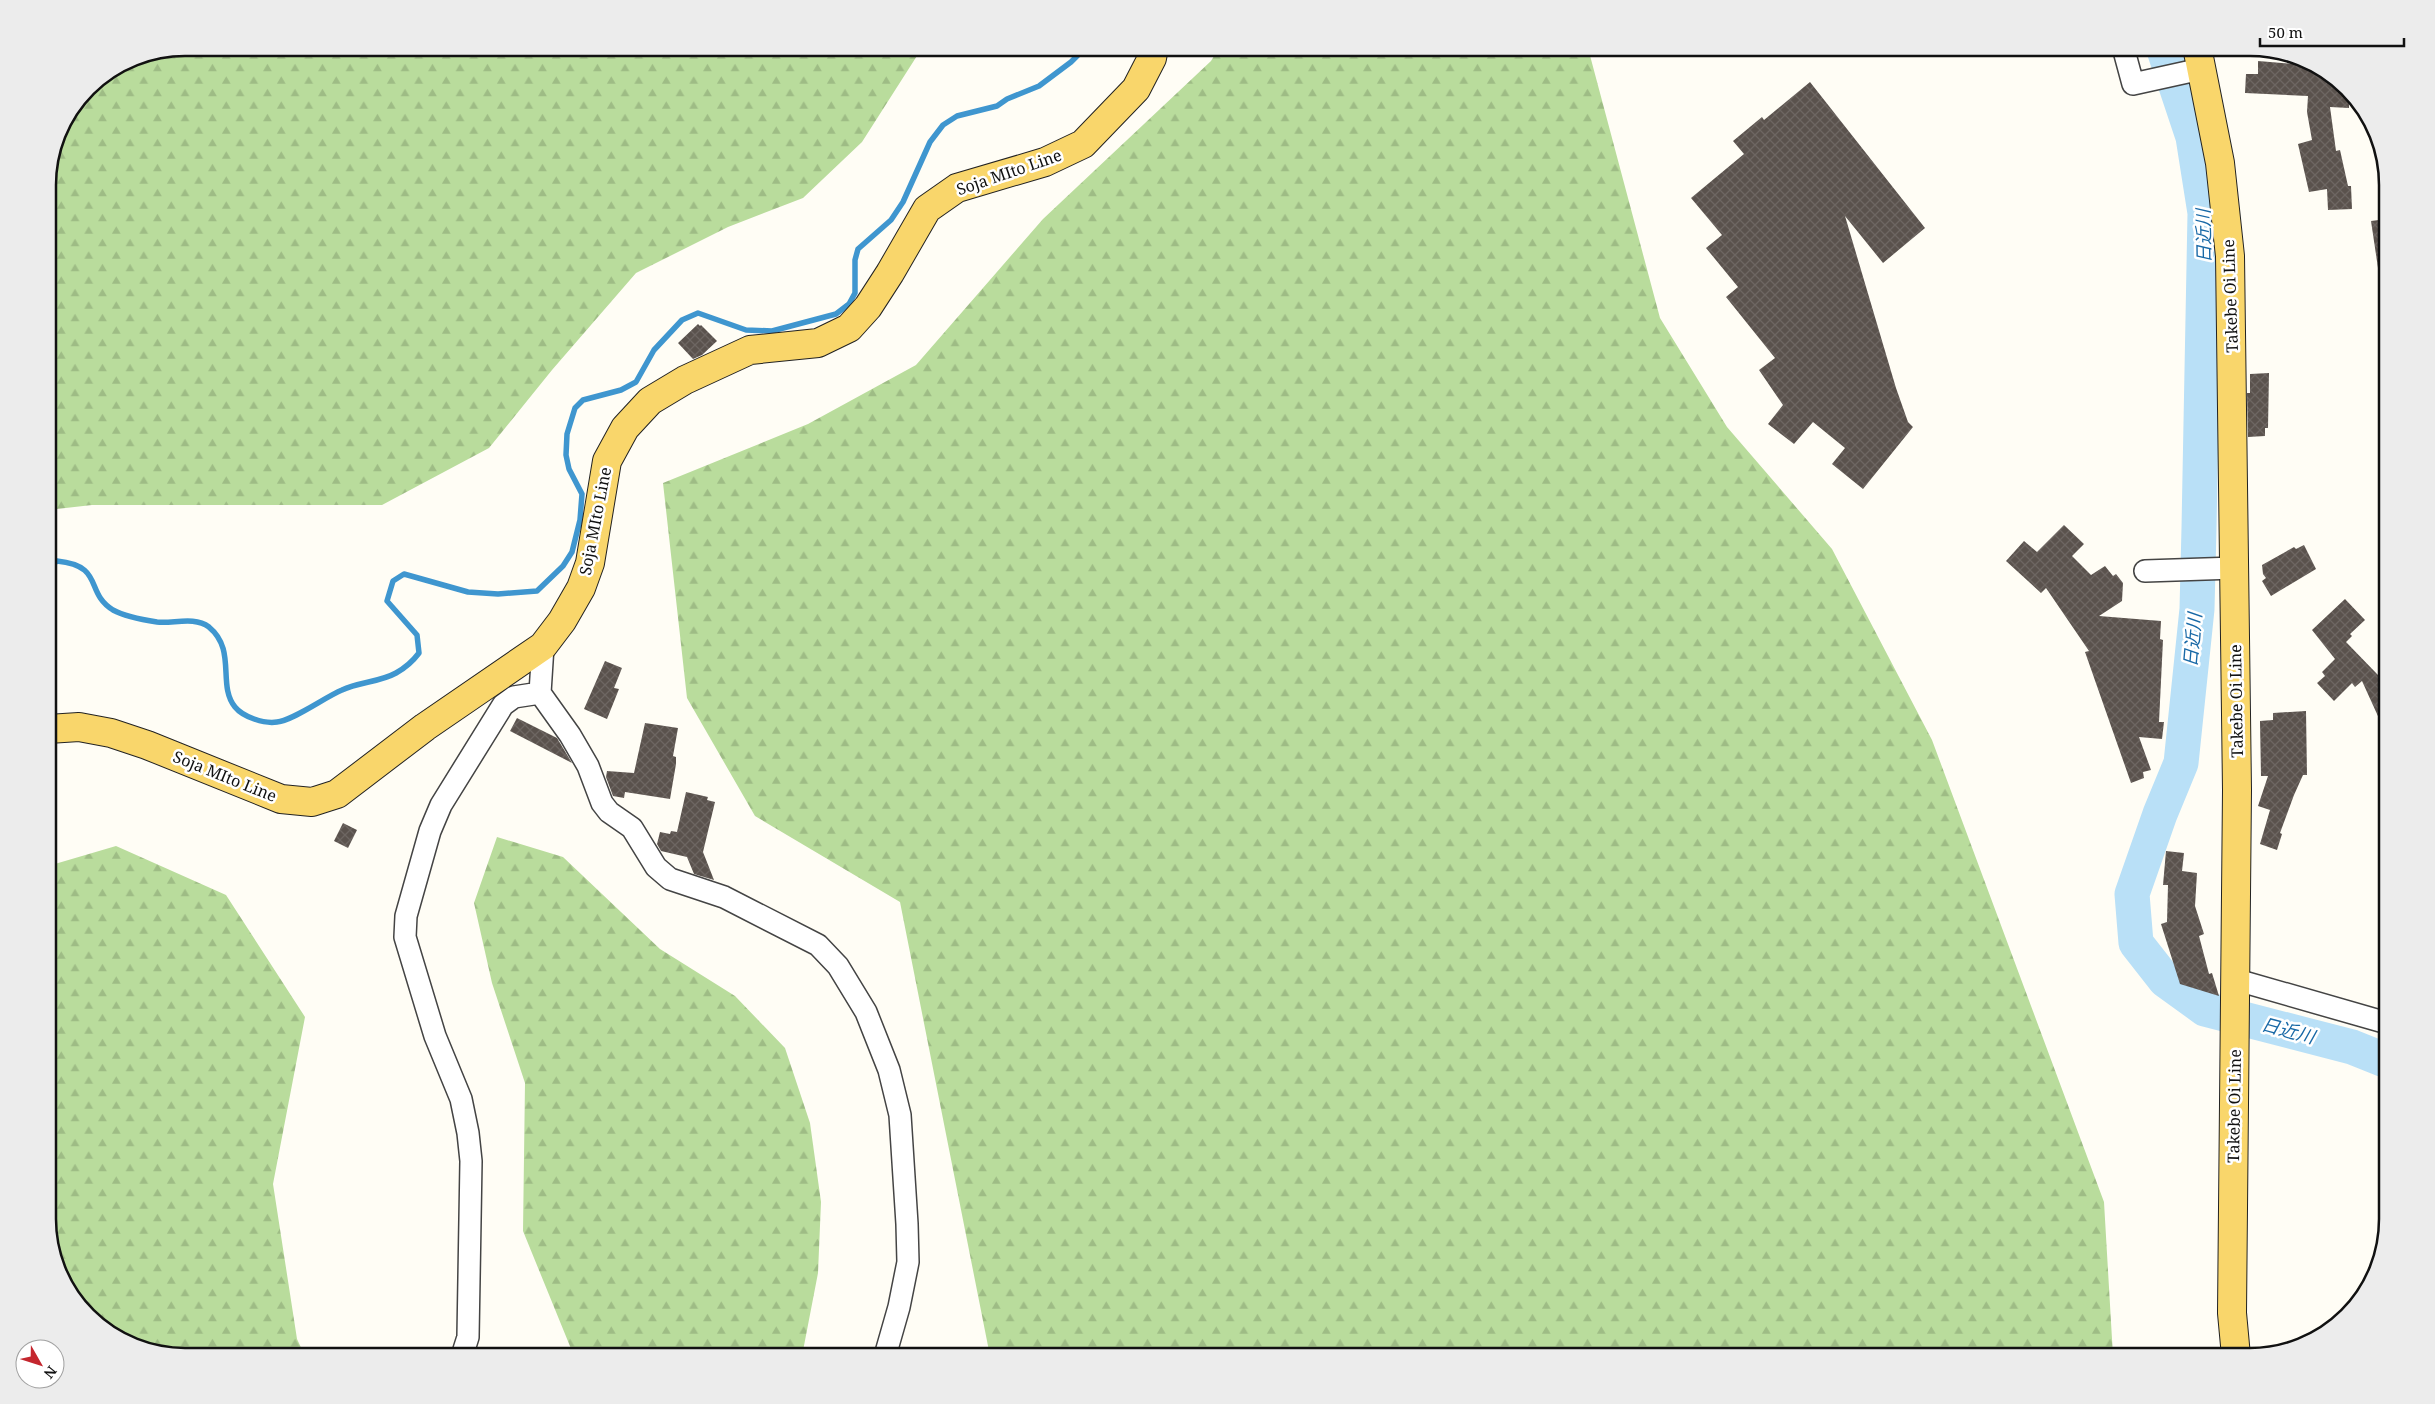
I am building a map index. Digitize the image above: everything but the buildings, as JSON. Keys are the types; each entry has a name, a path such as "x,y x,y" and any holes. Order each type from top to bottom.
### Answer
{"main road":[{"name":"Soja MIto Line","path":"57,728 79,727 111,733 281,799 312,802 337,794 425,727 543,646 562,621 581,588 590,563 607,461 624,428 650,401 685,380 750,350 818,343 849,328 868,307 882,286 927,209 957,188 1045,162 1083,144 1136,89 1152,56"},
{"name":"Takebe Oi Line","path":"2194,63 2220,163 2230,256 2230,569 2237,989 2232,1313 2235,1348"}],"street":[{"path":"2125,56 2133,84 2142,83 2194,63"},
{"path":"2145,571 2230,569"},
{"path":"543,646 540,693 570,735 588,766 602,803 609,812 632,828 656,868 670,879 724,897 818,945 838,966 866,1012 889,1070 900,1115 907,1224 908,1262 899,1307 887,1348"},
{"path":"465,1348 468,1337 471,1161 468,1133 460,1099 435,1036 405,937 406,916 430,832 441,805 503,705 514,697 540,693"},
{"path":"2237,989 2379,1021"}],"green space":[{"path":"185,56 917,56 862,142 803,198 728,227 636,273 552,370 489,448 382,505 92,505 57,509 57,169 66,136 78,114 100,88 121,74 144,63 169,57"},
{"path":"1214,56 1590,56 1660,318 1727,427 1832,549 1932,740 2104,1202 2113,1348 988,1348 900,902 755,816 687,698 663,483 808,424 916,365 1043,219"},
{"path":"497,837 563,857 660,949 735,996 785,1048 810,1123 821,1202 818,1273 804,1348 571,1348 523,1231 525,1083 492,983 474,903"},
{"path":"116,846 226,895 305,1017 273,1184 297,1339 301,1348 185,1348 169,1347 136,1338 107,1321 94,1310 83,1297 66,1268 57,1235 57,863"}],"waterway":[{"path":"57,561 82,568 88,574 104,603 113,610 140,619 157,622 190,621 209,627 217,636 222,646 230,698 239,711 254,719 266,722 284,720 301,713 342,690 396,673 409,664 419,653 417,635 387,601 393,581 404,574 468,592 498,594 537,591 563,566 572,552 580,520 582,494 569,469 566,455 567,434 575,408 583,400 621,390 636,382 654,350 682,320 698,313 746,330 772,331 836,314 849,304 855,293 855,260 858,249 891,220 903,202 930,142 943,125 957,116 997,106 1007,99 1039,86 1077,56"},
{"name":"日近川","path":"2166,56 2193,137 2205,213 2197,609 2181,763 2160,814 2132,894 2136,943 2165,980 2205,1009 2352,1047 2379,1058"}]}
